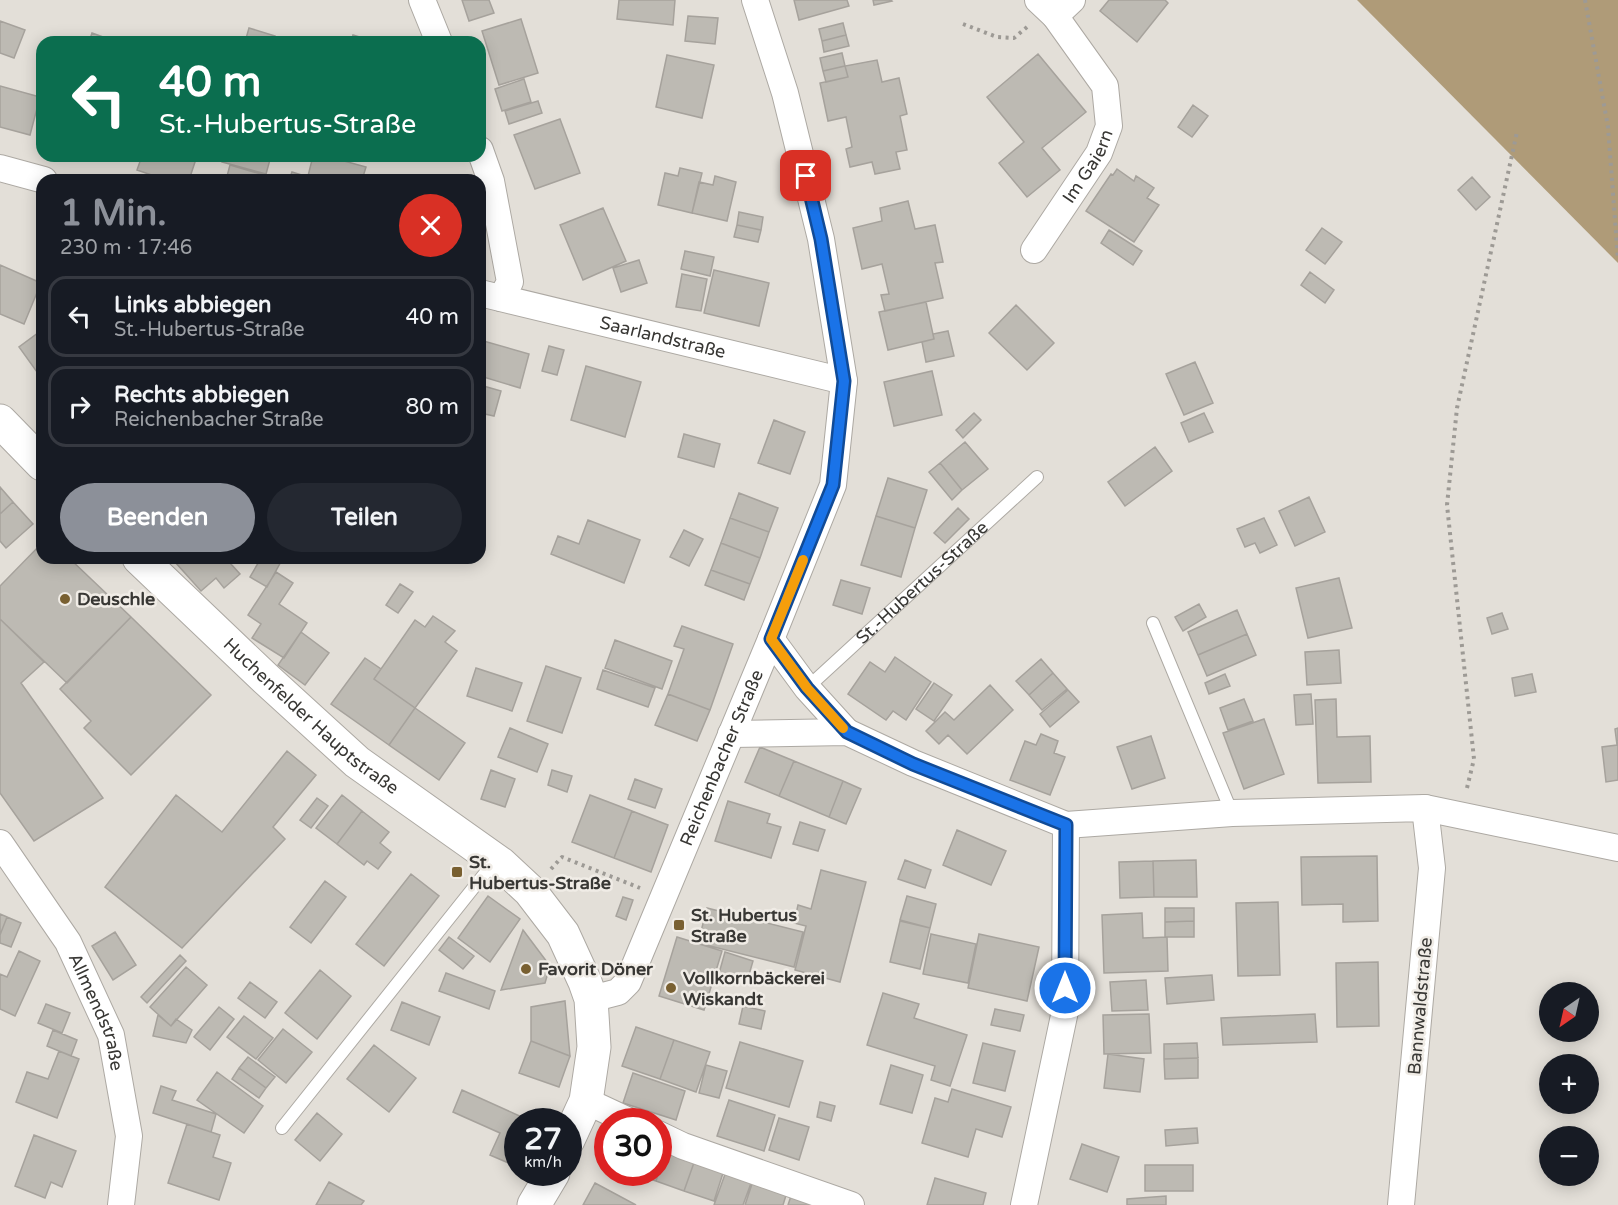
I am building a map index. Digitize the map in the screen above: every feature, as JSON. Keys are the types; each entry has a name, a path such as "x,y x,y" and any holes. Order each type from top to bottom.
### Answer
{"main road":[{"path":"0,421 36,458"},
{"name":"Huchenfelder Hauptstraße","path":"145,564 357,762 496,860 530,891 563,934 591,999 594,1047 586,1101 582,1110"},
{"path":"534,1205 545,1186"}],"street":[{"path":"422,0 437,36"},
{"name":"Reichenbacher Straße","path":"591,999 618,992 628,982 833,485 844,381 821,239 785,93 755,0"},
{"name":"Im Gaiern","path":"1034,250 1099,153 1109,126 1105,86 1053,6"},
{"path":"484,162 491,181 510,282 490,296"},
{"path":"0,168 36,178"},
{"name":"Saarlandstraße","path":"490,296 844,381"},
{"path":"771,639 807,688 847,732 913,764 1066,825 1233,813 1436,810 1618,848"},
{"path":"731,734 847,732"},
{"name":"Bannwaldstraße","path":"1401,1205 1436,810"},
{"path":"1024,1205 1065,1011 1066,825"},
{"name":"Allmendstraße","path":"0,843 68,942 111,1035 129,1137 121,1205"},
{"path":"586,1101 601,1108"},
{"path":"672,1141 851,1205"}],"lane":[{"name":"St.-Hubertus-Straße","path":"807,688 1037,477"},
{"path":"1153,623 1233,813"},
{"path":"282,1128 436,932 496,860"}],"path":[{"path":"1585,0 1608,128 1618,260"},
{"path":"963,24 997,38 1014,38 1053,6"},
{"path":"1436,810 1468,786 1474,759 1446,505 1457,408 1517,132"},
{"path":"530,891 562,857 663,895"}],"shaded area":[{"path":"1357,0 1618,0 1618,263"}],"building":[{"path":"462,0 489,0 494,13 469,21"},
{"path":"619,0 675,0 673,25 617,19"},
{"path":"794,0 847,0 849,6 799,20"},
{"path":"873,0 891,0 892,1 874,5"},
{"path":"1109,0 1165,0 1168,3 1137,42 1100,11"},
{"path":"688,16 718,18 715,44 685,41"},
{"path":"521,19 538,73 499,85 486,44 486,36 484,36 482,31"},
{"path":"0,21 25,30 14,58 0,53"},
{"path":"843,23 846,35 822,41 819,29"},
{"path":"249,28 275,36 247,36"},
{"path":"846,35 849,46 824,52 822,41"},
{"path":"842,53 845,66 823,71 820,58"},
{"path":"1038,54 1086,112 1042,148 1060,170 1027,197 999,163 1024,142 987,97"},
{"path":"667,55 714,65 702,118 656,107"},
{"path":"877,60 882,82 899,78 907,114 900,116 907,150 896,152 900,169 875,174 872,162 850,167 846,149 852,147 846,117 828,121 820,83 848,77 845,66"},
{"path":"845,66 848,77 826,82 823,71"},
{"path":"524,79 531,102 502,111 495,89"},
{"path":"0,86 36,96 36,112 30,135 0,127"},
{"path":"538,101 542,113 509,124 505,111"},
{"path":"1193,105 1208,116 1192,137 1178,127"},
{"path":"560,119 580,173 535,189 514,135"},
{"path":"140,162 195,162 191,174 149,174 137,170"},
{"path":"222,162 269,162 266,174"},
{"path":"312,162 348,162 366,167 364,174 308,174"},
{"path":"230,165 260,174 228,174"},
{"path":"680,168 702,173 692,213 658,205 665,173 678,176"},
{"path":"1117,169 1134,181 1136,176 1154,188 1147,198 1159,205 1134,242 1086,211 1111,174 1113,175"},
{"path":"715,176 736,182 727,221 692,213 699,182 713,185"},
{"path":"1472,177 1490,197 1476,210 1458,190"},
{"path":"908,201 915,229 935,225 943,262 935,263 943,298 885,311 881,295 889,294 882,264 862,269 853,228 882,221 880,208"},
{"path":"603,208 626,261 583,280 560,225"},
{"path":"739,212 763,217 761,230 737,225"},
{"path":"737,225 761,230 758,242 734,237"},
{"path":"1322,228 1342,242 1325,264 1306,250"},
{"path":"1109,230 1142,251 1133,265 1101,243"},
{"path":"685,251 714,257 710,276 681,269"},
{"path":"639,260 647,283 621,292 613,268"},
{"path":"0,265 36,281 36,295 24,324 0,314"},
{"path":"714,270 769,283 759,326 704,313"},
{"path":"1310,272 1334,290 1325,303 1301,285"},
{"path":"682,274 707,279 701,311 676,307"},
{"path":"926,302 934,339 888,350 879,312"},
{"path":"1016,305 1054,343 1027,370 989,333"},
{"path":"948,331 954,356 926,362 922,342 934,339 933,334"},
{"path":"36,334 36,371 19,347"},
{"path":"486,342 529,354 520,388 486,378"},
{"path":"549,346 564,350 557,375 542,371"},
{"path":"1195,362 1213,403 1184,415 1166,374"},
{"path":"586,366 641,382 625,437 571,420"},
{"path":"932,371 942,415 894,426 884,382"},
{"path":"486,387 501,391 494,416 486,414"},
{"path":"974,413 981,420 963,438 956,430"},
{"path":"1204,413 1213,432 1189,442 1181,423"},
{"path":"774,420 805,432 790,474 758,463"},
{"path":"684,434 720,444 714,467 678,457"},
{"path":"965,442 988,469 962,490 940,463"},
{"path":"1155,447 1172,471 1125,506 1108,482"},
{"path":"940,463 962,490 952,500 929,472"},
{"path":"888,478 927,490 915,528 876,516"},
{"path":"0,487 13,502 0,514"},
{"path":"739,493 778,508 769,532 730,518"},
{"path":"1309,497 1325,532 1295,546 1279,511"},
{"path":"13,502 33,524 6,548 0,541 0,514"},
{"path":"958,508 969,519 945,543 934,533"},
{"path":"876,516 915,528 901,577 861,565"},
{"path":"730,518 769,532 760,558 721,543"},
{"path":"1264,518 1277,545 1260,553 1255,543 1245,547 1237,529"},
{"path":"588,520 640,540 624,583 551,554 558,536 579,544"},
{"path":"684,530 703,539 689,566 670,557"},
{"path":"721,543 760,558 750,584 711,570"},
{"path":"36,549 36,564 75,564 131,617 67,683 0,619 0,586"},
{"path":"177,564 231,564 240,574 224,588 216,578 201,591"},
{"path":"258,564 280,564 267,587 250,577"},
{"path":"711,570 750,584 744,600 705,585"},
{"path":"276,572 293,583 279,604 307,623 284,658 252,638 261,624 248,615"},
{"path":"1339,578 1352,628 1308,638 1296,588"},
{"path":"841,580 870,588 862,614 833,605"},
{"path":"400,584 413,592 398,613 386,605"},
{"path":"1199,604 1206,617 1183,631 1175,617"},
{"path":"1237,610 1247,634 1198,655 1188,632"},
{"path":"1502,613 1508,629 1492,634 1487,618"},
{"path":"433,616 455,631 445,642 457,651 415,708 374,679 415,620 425,627"},
{"path":"131,617 211,695 131,775 84,728 91,721 60,689"},
{"path":"0,619 44,662 21,683 103,798 34,841 0,793"},
{"path":"682,626 733,644 710,710 668,694 684,649 674,646"},
{"path":"301,632 329,653 305,685 278,665"},
{"path":"1247,634 1256,655 1207,676 1198,655"},
{"path":"615,640 672,661 662,689 605,668"},
{"path":"1339,650 1341,683 1307,685 1305,652"},
{"path":"895,657 931,682 906,720 893,711 886,720 848,694 870,662 885,672"},
{"path":"365,658 381,669 374,679 415,708 389,745 331,704"},
{"path":"1041,659 1053,673 1029,695 1016,681"},
{"path":"546,666 581,678 562,733 527,721"},
{"path":"476,668 522,683 512,711 467,696"},
{"path":"603,670 655,688 648,707 597,689"},
{"path":"1053,673 1067,689 1042,710 1029,695"},
{"path":"1225,674 1230,686 1209,694 1205,683"},
{"path":"1532,674 1536,692 1515,696 1512,678"},
{"path":"934,683 952,695 934,721 916,709"},
{"path":"990,685 1013,710 967,754 948,735 939,744 926,731 945,712 954,720"},
{"path":"1068,690 1079,702 1050,727 1040,714"},
{"path":"668,694 710,710 697,741 655,725"},
{"path":"1311,694 1313,724 1296,725 1294,695"},
{"path":"1244,699 1253,721 1228,730 1220,708"},
{"path":"1336,699 1337,737 1370,736 1371,782 1318,783 1315,700"},
{"path":"415,708 465,743 439,780 389,745"},
{"path":"1264,719 1284,774 1244,789 1223,733"},
{"path":"510,728 548,744 537,772 498,757"},
{"path":"1618,728 1618,780 1606,782 1602,747 1617,745 1615,729"},
{"path":"1041,734 1058,741 1054,753 1065,757 1050,795 1010,780 1025,741 1036,745"},
{"path":"1151,736 1165,778 1132,789 1117,747"},
{"path":"760,747 794,761 779,796 745,782"},
{"path":"287,751 316,775 273,827 285,839 182,948 105,887 176,795 222,832"},
{"path":"794,761 843,781 829,817 779,796"},
{"path":"491,770 515,779 505,807 481,799"},
{"path":"552,770 572,776 567,792 548,785"},
{"path":"635,779 662,789 655,808 628,799"},
{"path":"843,781 861,789 846,824 829,817"},
{"path":"342,795 362,811 337,844 316,828"},
{"path":"590,795 632,811 614,858 572,842"},
{"path":"317,798 328,806 311,828 300,820"},
{"path":"728,801 770,814 767,823 781,827 771,858 715,841"},
{"path":"362,811 389,832 380,843 391,852 378,869 367,861 364,865 337,844"},
{"path":"632,811 668,825 651,872 614,858"},
{"path":"800,822 825,830 818,851 793,844"},
{"path":"957,830 1006,851 991,885 943,865"},
{"path":"1377,856 1378,921 1343,922 1343,904 1302,905 1301,857"},
{"path":"905,860 931,870 925,888 898,879"},
{"path":"1196,860 1197,897 1154,897 1153,861"},
{"path":"1153,861 1154,897 1120,898 1119,862"},
{"path":"821,870 866,882 840,982 795,970 806,926 794,923 798,905 811,909"},
{"path":"411,874 439,896 384,966 356,944"},
{"path":"325,881 346,897 311,943 290,927"},
{"path":"488,896 520,919 490,962 458,938"},
{"path":"907,896 936,904 930,928 900,920"},
{"path":"623,897 633,900 626,920 616,916"},
{"path":"1278,902 1280,975 1238,976 1236,903"},
{"path":"707,908 803,932 794,967 698,943"},
{"path":"1165,908 1194,908 1194,921 1165,922"},
{"path":"1142,913 1143,938 1167,937 1168,971 1104,973 1102,915"},
{"path":"0,914 7,917 0,935"},
{"path":"7,917 21,923 11,947 0,943 0,935"},
{"path":"900,921 930,928 920,969 890,962"},
{"path":"1194,921 1194,937 1165,937 1165,922"},
{"path":"523,930 550,966 545,983 501,990"},
{"path":"115,932 136,965 113,980 92,946"},
{"path":"931,934 976,944 968,983 923,974"},
{"path":"979,934 1039,947 1027,1001 968,988"},
{"path":"449,937 474,956 463,969 439,950"},
{"path":"677,937 722,951 704,1010 659,996"},
{"path":"19,951 40,961 15,1016 0,1009 0,974 7,977"},
{"path":"725,952 753,961 746,985 718,977"},
{"path":"180,955 186,961 147,1003 141,997"},
{"path":"1378,962 1379,1026 1337,1027 1336,963"},
{"path":"186,967 207,985 171,1026 150,1007"},
{"path":"320,970 351,996 317,1039 285,1013"},
{"path":"446,973 495,991 489,1009 439,991"},
{"path":"1212,975 1214,1000 1167,1004 1165,978"},
{"path":"1146,980 1148,1010 1112,1011 1110,982"},
{"path":"250,982 277,1002 265,1018 238,998"},
{"path":"883,993 919,1004 914,1018 967,1035 950,1086 931,1080 935,1066 867,1045"},
{"path":"565,1001 570,1056 531,1041 531,1007"},
{"path":"402,1002 440,1017 429,1045 391,1030"},
{"path":"46,1004 70,1013 62,1033 38,1023"},
{"path":"743,1006 765,1011 761,1029 739,1024"},
{"path":"219,1007 234,1019 210,1050 194,1037"},
{"path":"995,1009 1024,1015 1020,1031 991,1025"},
{"path":"1149,1014 1151,1053 1104,1054 1103,1015"},
{"path":"1315,1014 1317,1042 1223,1045 1221,1018"},
{"path":"158,1015 171,1026 176,1019 192,1030 186,1043 153,1036"},
{"path":"244,1016 273,1038 256,1059 227,1037"},
{"path":"636,1027 674,1040 660,1079 622,1066"},
{"path":"283,1029 312,1052 286,1083 258,1060"},
{"path":"53,1030 77,1040 71,1056 47,1046"},
{"path":"674,1040 710,1052 696,1092 660,1079"},
{"path":"531,1041 570,1056 559,1087 519,1073"},
{"path":"740,1042 803,1061 789,1107 726,1088"},
{"path":"983,1043 1015,1051 1005,1091 973,1083"},
{"path":"1197,1043 1198,1058 1164,1059 1164,1044"},
{"path":"374,1045 416,1078 389,1112 347,1079"},
{"path":"59,1051 79,1059 57,1118 16,1102 27,1072 48,1079"},
{"path":"1108,1054 1144,1059 1140,1092 1104,1088"},
{"path":"248,1057 275,1077 266,1088 239,1068"},
{"path":"1198,1058 1198,1078 1165,1079 1164,1059"},
{"path":"706,1065 727,1071 719,1098 699,1093"},
{"path":"891,1065 923,1075 912,1113 880,1104"},
{"path":"239,1068 266,1088 259,1098 232,1079"},
{"path":"217,1072 263,1106 244,1133 197,1100"},
{"path":"633,1073 685,1091 676,1120 672,1119 672,1108 639,1108 623,1103"},
{"path":"161,1086 176,1091 172,1100 216,1114 211,1132 153,1113"},
{"path":"952,1089 1011,1107 1002,1137 976,1129 968,1157 922,1143 935,1098 948,1102"},
{"path":"462,1090 504,1109 504,1161 490,1155 500,1133 453,1112"},
{"path":"729,1100 775,1115 764,1151 717,1136"},
{"path":"820,1102 835,1106 831,1121 817,1117"},
{"path":"317,1113 342,1134 320,1161 295,1140"},
{"path":"779,1118 809,1127 799,1160 769,1150"},
{"path":"187,1124 220,1135 213,1157 231,1163 219,1200 168,1183"},
{"path":"1197,1128 1198,1143 1166,1146 1165,1130"},
{"path":"34,1135 76,1151 62,1187 51,1182 45,1198 15,1186"},
{"path":"1082,1144 1119,1157 1107,1192 1070,1179"},
{"path":"672,1149 696,1157 684,1191 670,1186 672,1186"},
{"path":"696,1157 725,1167 714,1201 684,1191"},
{"path":"1145,1165 1193,1165 1193,1191 1145,1191"},
{"path":"728,1166 754,1175 743,1205 714,1205"},
{"path":"754,1178 788,1189 783,1205 745,1205"},
{"path":"935,1178 986,1193 983,1205 927,1205"},
{"path":"329,1182 364,1201 361,1205 316,1205"},
{"path":"594,1185 601,1186 636,1205 583,1205"},
{"path":"793,1190 825,1205 788,1205"},
{"path":"1166,1196 1166,1205 1127,1205 1127,1199"}],"slow traffic":[{"path":"803,560 771,639 807,688 843,728"}],"place":[{"name":"Deuschle","path":"65,599"},
{"name":"St. Hubertus-Straße","path":"457,872"},
{"name":"St. Hubertus Straße","path":"679,925"},
{"name":"Favorit Döner","path":"526,969"},
{"name":"Vollkornbäckerei Wiskandt","path":"671,988"}],"route":[{"path":"806,176 821,239 844,381 833,485 771,639 807,688 847,732 913,764 1066,825 1065,988"}]}
